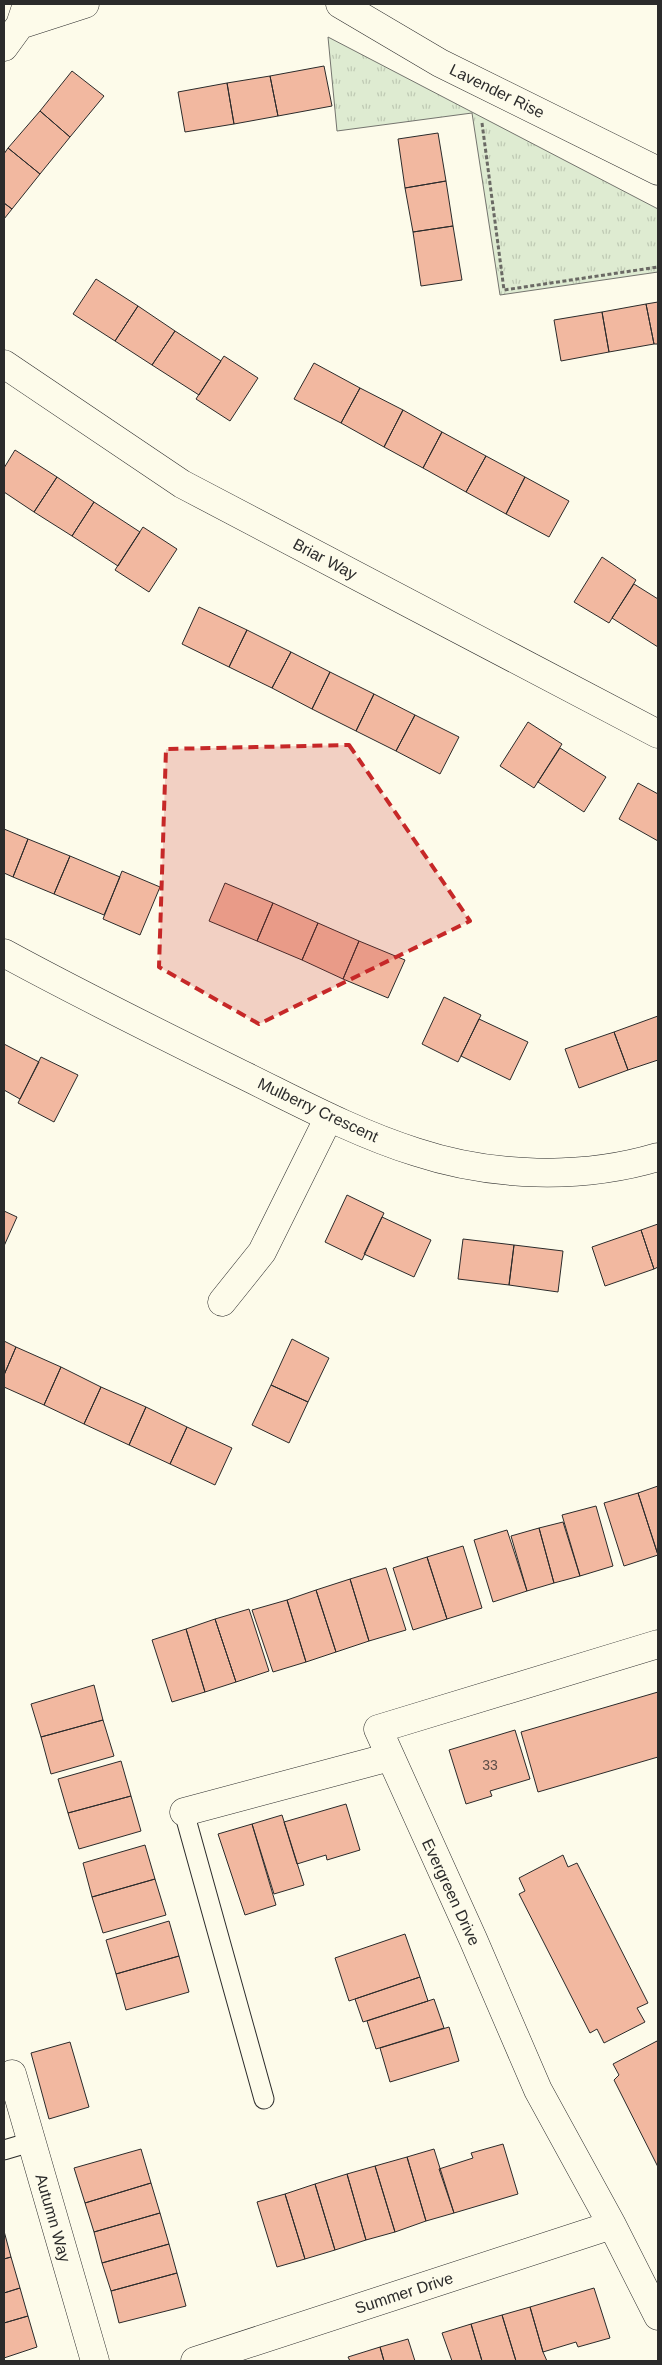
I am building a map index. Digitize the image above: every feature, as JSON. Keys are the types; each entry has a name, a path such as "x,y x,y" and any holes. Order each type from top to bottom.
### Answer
{"street":[{"path":"4,47 24,14 86,4"},
{"name":"Lavender Rise","path":"340,4 440,63 658,171"},
{"name":"Briar Way","path":"4,364 182,484 658,734"},
{"name":"Mulberry Crescent","path":"4,953 98,1004 330,1117 417,1152 498,1170 598,1170 658,1157"},
{"path":"222,1302 262,1252 330,1117"},
{"name":"Evergreen Drive","path":"658,1644 378,1729 473,1939 538,2090 612,2225 658,2316"},
{"path":"184,1812 390,1758"},
{"name":"Autumn Way","path":"12,2074 94,2361"},
{"name":"Summer Drive","path":"196,2361 612,2225"}],"lane":[{"path":"184,1812 264,2099"},
{"path":"4,2150 31,2142"}],"path":[{"path":"495,91 481,119 504,290 658,267"}],"highlighted area":[{"path":"349,745 470,921 259,1024 159,967 166,749"}],"green space":[{"path":"328,37 658,209 658,272 500,295 472,113 337,131"}],"building":[{"path":"324,66 332,106 278,116 270,76"},
{"path":"72,71 104,96 70,137 40,111"},
{"path":"270,76 278,116 234,124 227,83"},
{"path":"227,83 234,124 185,132 178,92"},
{"path":"40,111 70,137 40,174 8,148"},
{"path":"438,133 446,181 405,188 398,139"},
{"path":"8,148 40,174 12,209 4,203 4,154"},
{"path":"446,181 453,226 413,232 405,188"},
{"path":"4,203 12,209 4,219"},
{"path":"453,226 462,280 421,286 413,232"},
{"path":"96,279 138,306 115,341 73,314"},
{"path":"658,302 658,344 654,344 646,304"},
{"path":"646,304 654,344 609,352 602,312"},
{"path":"138,306 175,331 152,365 115,341"},
{"path":"602,312 609,352 561,361 554,320"},
{"path":"175,331 221,361 199,395 152,365"},
{"path":"224,356 258,378 230,421 196,399"},
{"path":"314,363 360,388 341,423 294,399"},
{"path":"360,388 403,410 384,447 341,423"},
{"path":"403,410 442,432 423,468 384,447"},
{"path":"442,432 486,456 466,492 423,468"},
{"path":"15,450 57,477 34,512 4,492 4,468"},
{"path":"486,456 525,477 506,514 466,492"},
{"path":"57,477 94,502 72,536 34,512"},
{"path":"525,477 569,501 549,537 506,514"},
{"path":"94,502 140,532 118,566 72,536"},
{"path":"143,527 177,549 149,592 115,570"},
{"path":"602,557 636,580 609,623 574,602"},
{"path":"634,584 658,599 658,647 612,618"},
{"path":"199,607 247,630 229,667 182,644"},
{"path":"247,630 291,652 272,688 229,667"},
{"path":"291,652 330,672 312,709 272,688"},
{"path":"330,672 374,694 356,731 312,709"},
{"path":"374,694 415,715 396,751 356,731"},
{"path":"415,715 459,737 440,774 396,751"},
{"path":"528,722 562,744 534,788 500,766"},
{"path":"560,748 606,777 584,812 538,782"},
{"path":"638,783 658,794 658,841 619,819"},
{"path":"4,829 28,839 13,877 4,873"},
{"path":"28,839 70,856 54,894 13,877"},
{"path":"70,856 120,877 104,915 54,894"},
{"path":"122,871 160,887 140,935 103,919"},
{"path":"225,883 273,903 257,941 209,921"},
{"path":"273,903 318,923 302,960 257,941"},
{"path":"318,923 359,941 343,979 302,960"},
{"path":"359,941 405,960 388,998 343,979"},
{"path":"444,997 481,1015 458,1062 422,1044"},
{"path":"658,1016 658,1060 628,1070 614,1032"},
{"path":"479,1019 528,1042 510,1080 461,1056"},
{"path":"614,1032 628,1070 579,1088 565,1049"},
{"path":"4,1044 39,1062 20,1099 4,1090"},
{"path":"41,1057 78,1075 54,1122 18,1103"},
{"path":"347,1195 384,1213 362,1260 325,1242"},
{"path":"4,1211 17,1217 4,1246"},
{"path":"382,1217 431,1240 414,1277 364,1254"},
{"path":"658,1224 658,1267 654,1269 641,1230"},
{"path":"641,1230 654,1269 605,1286 592,1247"},
{"path":"463,1239 514,1245 509,1285 458,1279"},
{"path":"514,1245 563,1251 558,1292 509,1285"},
{"path":"292,1339 329,1358 308,1402 271,1385"},
{"path":"4,1341 16,1347 4,1375"},
{"path":"16,1347 61,1367 44,1405 4,1387 4,1375"},
{"path":"61,1367 101,1387 84,1424 44,1405"},
{"path":"271,1385 308,1402 289,1443 252,1425"},
{"path":"101,1387 146,1407 129,1445 84,1424"},
{"path":"146,1407 187,1427 170,1464 129,1445"},
{"path":"187,1427 232,1448 215,1485 170,1464"},
{"path":"658,1486 658,1555 638,1493"},
{"path":"638,1493 658,1555 624,1566 604,1503"},
{"path":"596,1506 613,1566 580,1576 562,1515"},
{"path":"563,1522 580,1576 554,1583 539,1528"},
{"path":"539,1528 554,1583 527,1591 511,1536"},
{"path":"507,1530 527,1591 493,1602 474,1540"},
{"path":"463,1546 482,1608 447,1619 427,1557"},
{"path":"427,1557 447,1619 413,1630 393,1568"},
{"path":"386,1568 406,1630 369,1641 350,1579"},
{"path":"350,1579 369,1641 336,1652 316,1590"},
{"path":"316,1590 336,1652 306,1662 287,1600"},
{"path":"287,1600 306,1662 273,1672 252,1610"},
{"path":"249,1609 269,1671 236,1682 215,1619"},
{"path":"215,1619 236,1682 205,1692 186,1629"},
{"path":"186,1629 205,1692 172,1702 152,1640"},
{"path":"94,1685 103,1720 41,1737 31,1704"},
{"path":"658,1692 658,1757 538,1792 521,1732"},
{"path":"103,1720 114,1756 51,1774 41,1737"},
{"path":"515,1730 530,1779 490,1791 492,1796 466,1804 449,1750"},
{"path":"121,1761 131,1796 68,1813 58,1779"},
{"path":"131,1796 141,1831 79,1849 68,1813"},
{"path":"346,1804 360,1850 327,1860 326,1855 297,1864 284,1822"},
{"path":"282,1815 304,1885 274,1894 252,1824"},
{"path":"252,1824 276,1905 245,1915 218,1834"},
{"path":"145,1845 155,1879 92,1897 83,1863"},
{"path":"563,1855 568,1867 577,1863 648,2003 637,2008 645,2022 604,2043 597,2029 590,2033 519,1894 525,1891 519,1878"},
{"path":"155,1879 166,1915 103,1933 92,1897"},
{"path":"169,1921 179,1956 116,1974 106,1940"},
{"path":"405,1934 420,1977 349,2001 335,1958"},
{"path":"179,1956 189,1992 126,2010 116,1974"},
{"path":"420,1977 428,2001 363,2022 355,1999"},
{"path":"434,1999 444,2028 376,2049 367,2021"},
{"path":"449,2027 459,2061 390,2082 380,2048"},
{"path":"657,2041 658,2167 614,2080 619,2075 613,2064"},
{"path":"70,2042 89,2107 49,2119 31,2053"},
{"path":"503,2144 518,2194 454,2213 439,2169 473,2158 471,2153"},
{"path":"141,2149 151,2183 85,2203 74,2168"},
{"path":"434,2149 454,2213 426,2221 407,2157"},
{"path":"407,2157 426,2221 395,2232 375,2166"},
{"path":"375,2166 395,2232 366,2240 347,2174"},
{"path":"347,2174 366,2240 335,2250 315,2184"},
{"path":"151,2183 160,2213 94,2232 85,2203"},
{"path":"315,2184 335,2250 305,2259 285,2194"},
{"path":"285,2194 305,2259 277,2267 257,2202"},
{"path":"160,2213 169,2244 102,2263 94,2232"},
{"path":"4,2231 11,2257 4,2259"},
{"path":"169,2244 177,2273 111,2291 102,2263"},
{"path":"11,2257 20,2288 4,2293 4,2259"},
{"path":"177,2273 186,2306 119,2323 111,2291"},
{"path":"20,2288 28,2316 4,2323 4,2293"},
{"path":"594,2288 610,2338 578,2347 576,2342 543,2352 530,2307"},
{"path":"530,2307 547,2361 516,2361 502,2315"},
{"path":"502,2315 516,2361 482,2361 471,2324"},
{"path":"28,2316 37,2347 4,2358 4,2323"},
{"path":"471,2324 482,2361 452,2361 442,2333"},
{"path":"408,2339 415,2361 384,2361 380,2347"},
{"path":"380,2347 384,2361 350,2361 348,2357"}]}
